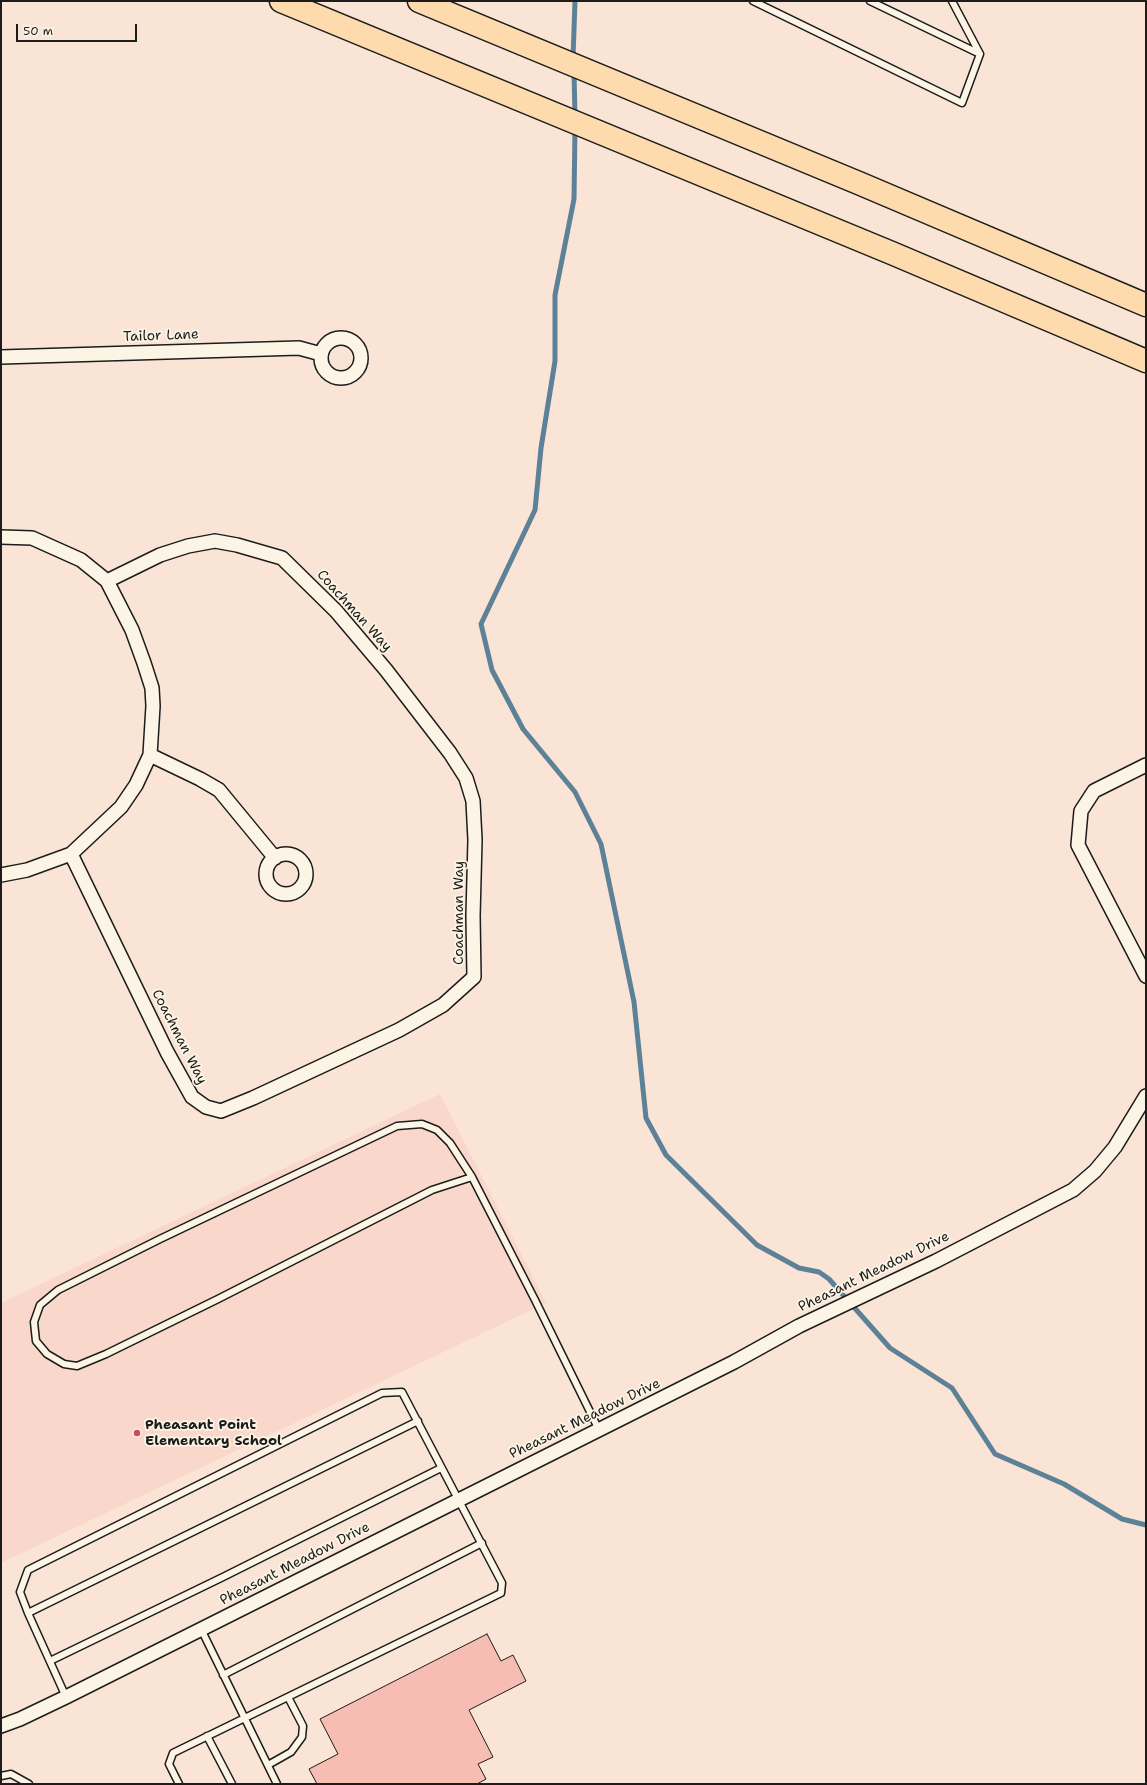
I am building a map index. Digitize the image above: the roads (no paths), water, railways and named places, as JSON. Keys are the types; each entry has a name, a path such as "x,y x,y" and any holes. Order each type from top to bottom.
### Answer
{"highway":[{"path":"281,1 894,254 1146,360"},
{"path":"419,1 861,184 1146,305"}],"street":[{"name":"Tailor Lane","path":"1,357 299,348 321,354"},
{"path":"1,537 32,538 81,560 107,581 132,630 152,688 153,706 150,755 136,785 125,802 71,854 27,870 1,874"},
{"name":"Coachman Way","path":"71,854 167,1052 192,1097 206,1107 221,1111 253,1098 399,1030 443,1005 474,977 473,916 476,840 473,801 466,778 450,753 386,670 336,611 282,558 237,545 215,541 188,546 160,555 107,581"},
{"path":"150,755 200,779 219,790 275,858"},
{"path":"1146,765 1094,791 1081,811 1078,845 1146,976"},
{"name":"Pheasant Meadow Drive","path":"1,1726 20,1719 599,1430 734,1362 799,1326 1027,1215 1073,1190 1095,1171 1116,1147 1146,1096"}],"lane":[{"path":"753,1 962,102 980,54 952,1"},
{"path":"870,1 980,54"},
{"path":"472,1178 432,1190 204,1306 106,1354 77,1366 64,1364 47,1354 36,1341 34,1322 40,1305 58,1290 397,1126 422,1124 437,1130 450,1143 472,1178 535,1300 599,1430"},
{"path":"66,1696 20,1592 28,1570 382,1393 402,1392 502,1583 501,1593 173,1753 169,1764 179,1784"},
{"path":"28,1613 418,1421"},
{"path":"50,1661 230,1574 441,1468"},
{"path":"223,1675 482,1543"},
{"path":"201,1629 277,1784"},
{"path":"268,1765 291,1752 302,1737 303,1726 288,1697"},
{"path":"207,1736 232,1784"},
{"path":"1,1776 11,1774 29,1784"}],"waterway":[{"path":"573,58 575,1"},
{"path":"574,72 575,116"},
{"path":"575,128 574,199 555,295 555,361 541,448 535,510 481,624 492,670 523,729 575,792 601,844 634,1002 646,1118 666,1155 757,1245 799,1268 819,1272 829,1279 890,1348 952,1388 995,1454 1064,1484 1122,1519 1146,1525"}],"place":[{"name":"Pheasant Point Elementary School","path":"137,1433"}]}
